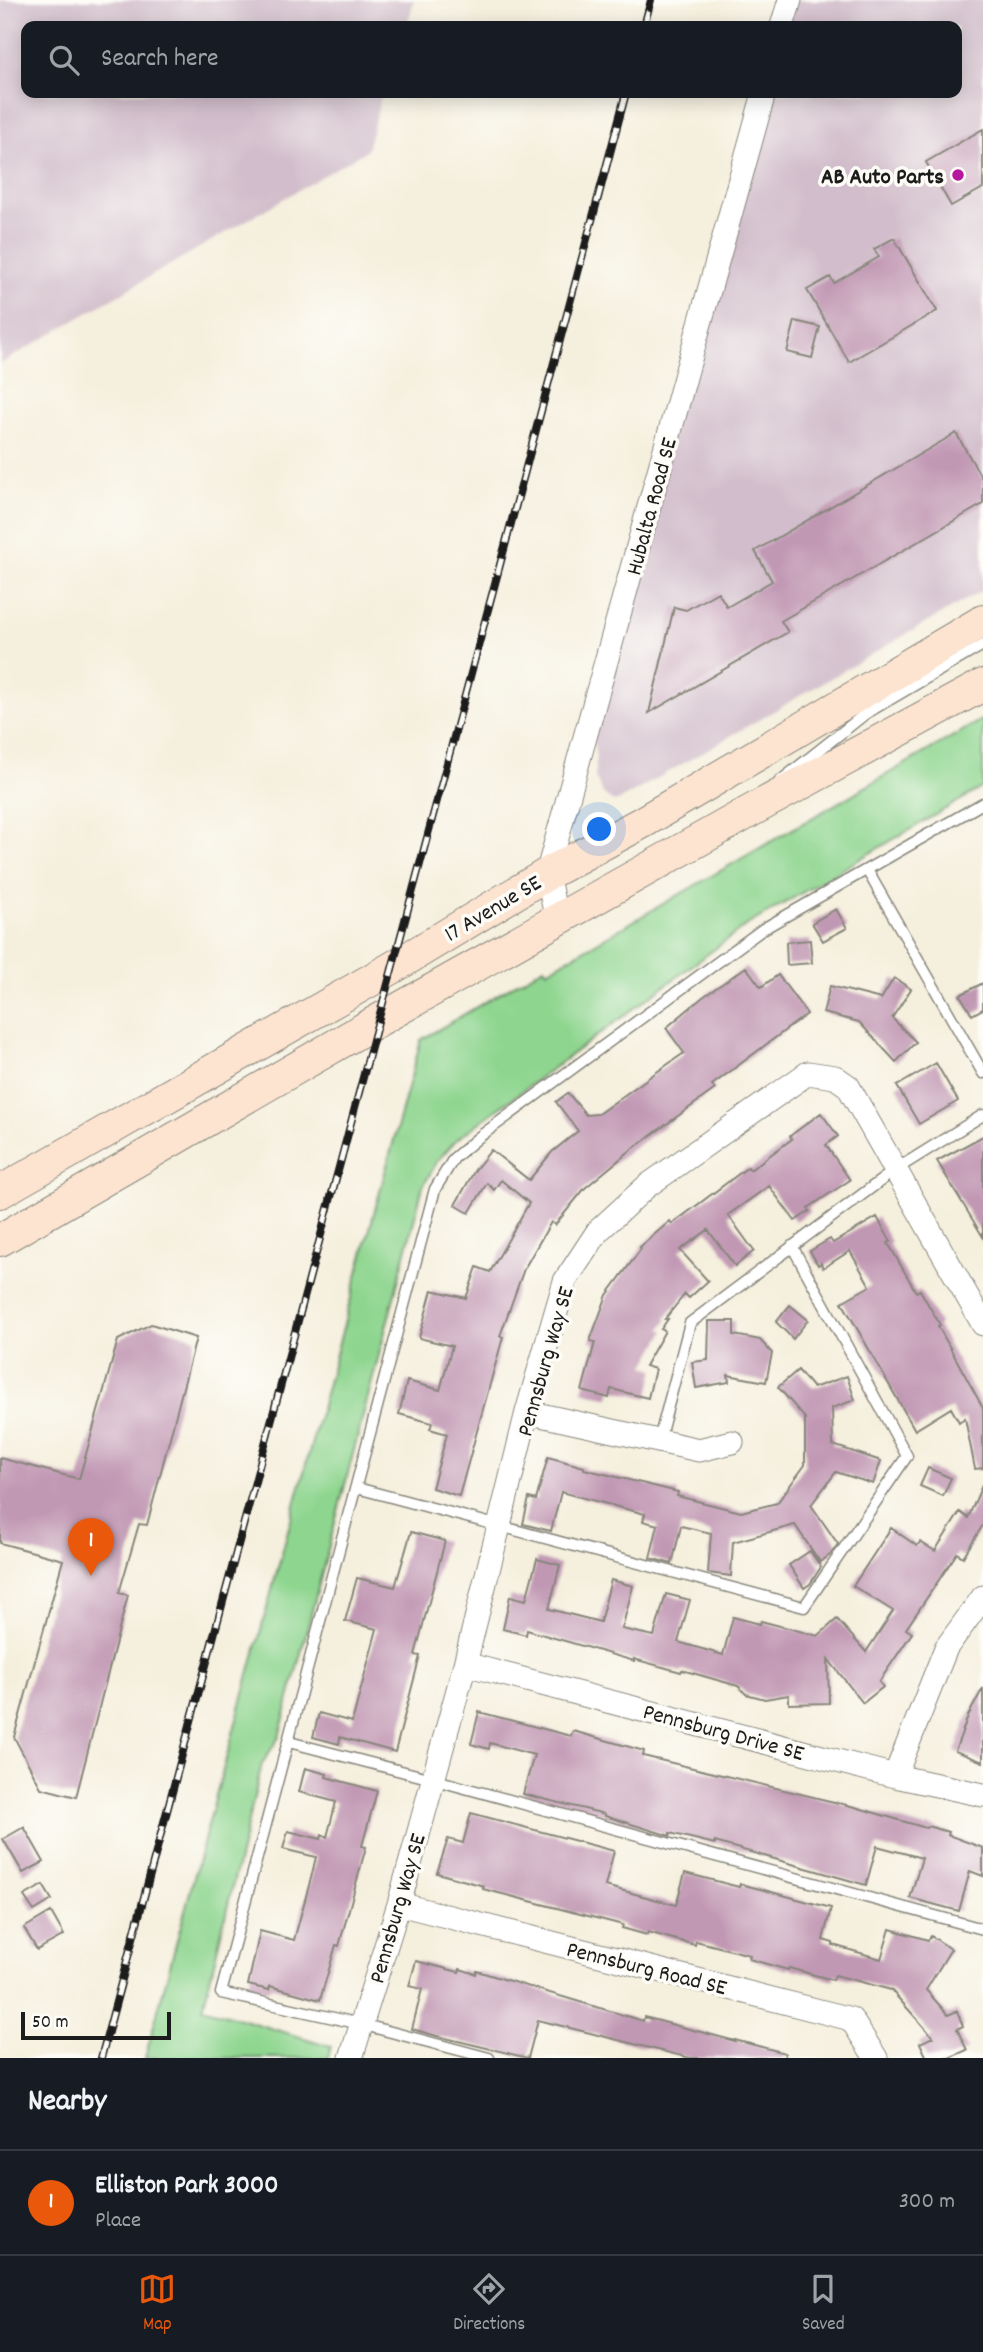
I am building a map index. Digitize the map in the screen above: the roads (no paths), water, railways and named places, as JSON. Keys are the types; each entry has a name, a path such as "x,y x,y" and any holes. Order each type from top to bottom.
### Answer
{"main road":[{"name":"17 Avenue SE","path":"0,1192 392,968 547,874 643,822 983,621"},
{"name":"17 Avenue SE","path":"0,1241 379,1020 756,808 983,685"}],"street":[{"path":"784,21 790,0"},
{"name":"Hubalta Road SE","path":"557,920 547,874 763,98"},
{"name":"Pennsburg Way SE","path":"351,2058 399,1905 465,1664 527,1412 565,1281 598,1231 647,1186 808,1073 835,1077 848,1086 983,1324"},
{"path":"527,1412 699,1450 732,1442"},
{"path":"895,1776 946,1648 983,1597"},
{"name":"Pennsburg Drive SE","path":"465,1664 895,1776 983,1795"},
{"name":"Pennsburg Road SE","path":"399,1905 851,2019 876,2058"}],"lane":[{"path":"826,728 865,714 983,645"},
{"path":"756,808 785,776 865,714"},
{"path":"765,749 805,739 816,733"},
{"path":"489,2058 362,2024 221,1993 435,1189 454,1158 764,929 983,803"},
{"path":"867,870 983,1073"},
{"path":"659,1440 690,1323 895,1170 983,1115"},
{"path":"357,1488 804,1607 907,1457 792,1246"},
{"path":"289,1742 983,1929"}],"railway":[{"path":"645,21 651,0"},
{"path":"101,2058 625,98"}],"place":[{"name":"AB Auto Parts","path":"958,175"},
{"name":"Elliston Park 3000","path":"91,1576"}]}
